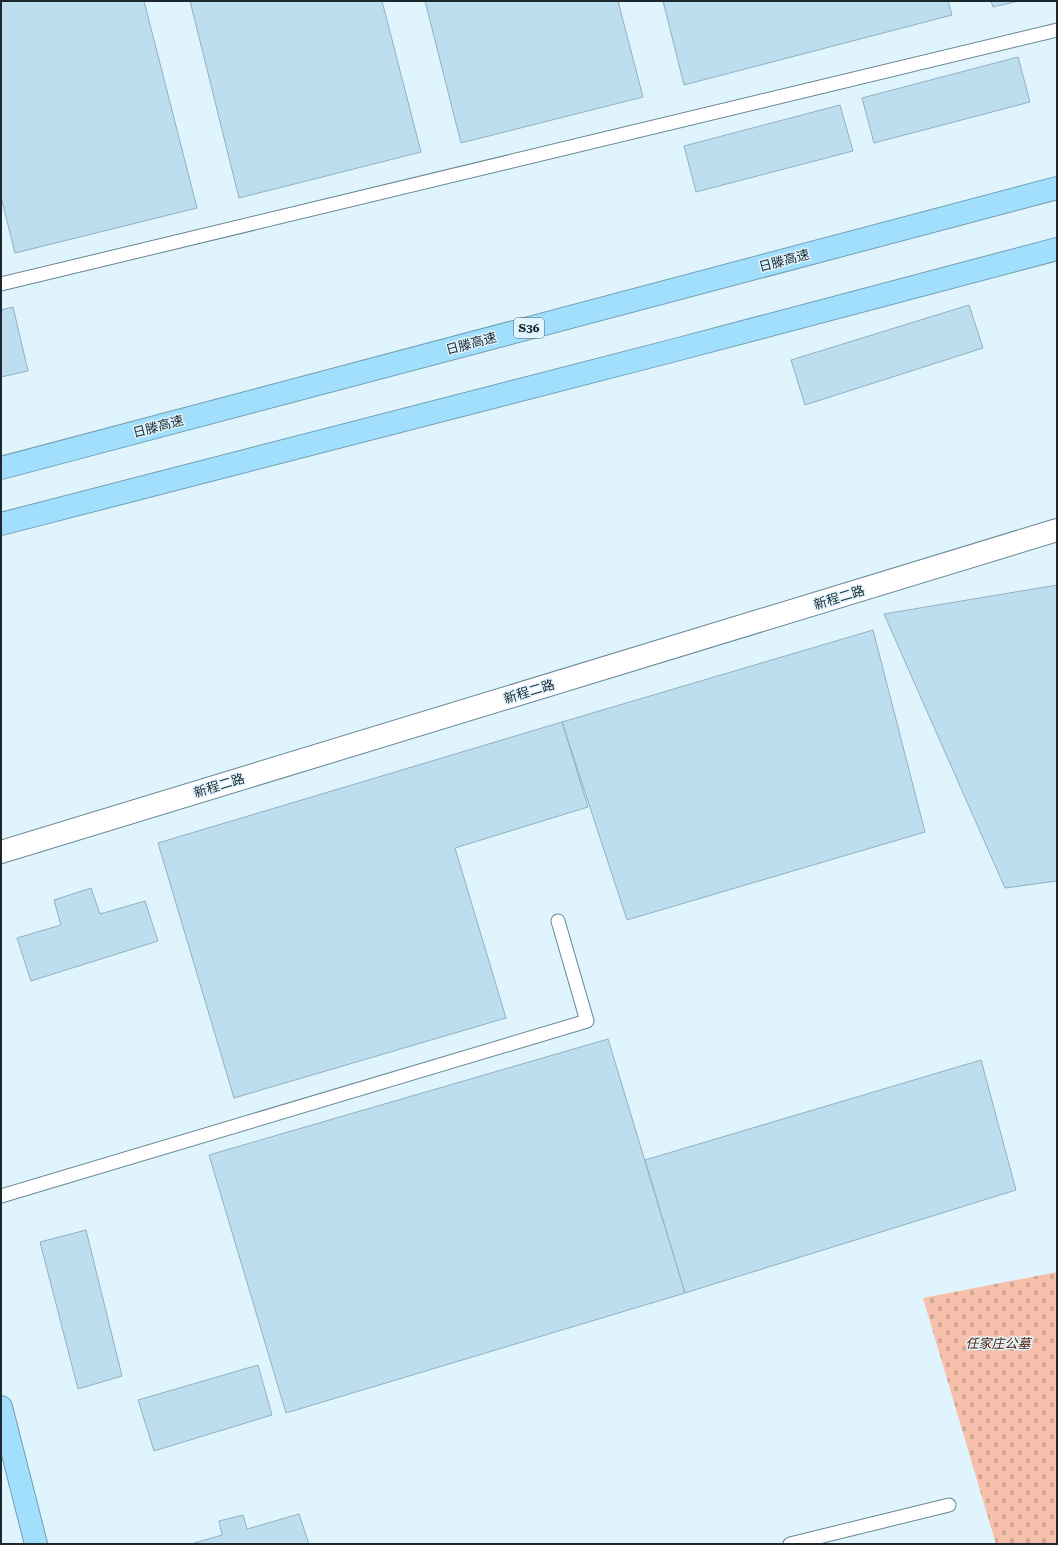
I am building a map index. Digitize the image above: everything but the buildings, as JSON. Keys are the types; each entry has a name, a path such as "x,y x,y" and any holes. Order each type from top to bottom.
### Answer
{"highway":[{"name":"日滕高速","path":"1,468 1057,188"},
{"path":"1,524 687,347 1057,249"},
{"path":"1,1407 36,1544"}],"street":[{"name":"新程二路","path":"1,852 1057,530"}],"lane":[{"path":"1,284 1057,30"},
{"path":"1,1196 587,1021 558,921"},
{"path":"790,1544 949,1505"}],"green space":[{"name":"任家庄公墓","path":"1057,1272 1057,1544 996,1544 923,1298"}]}
